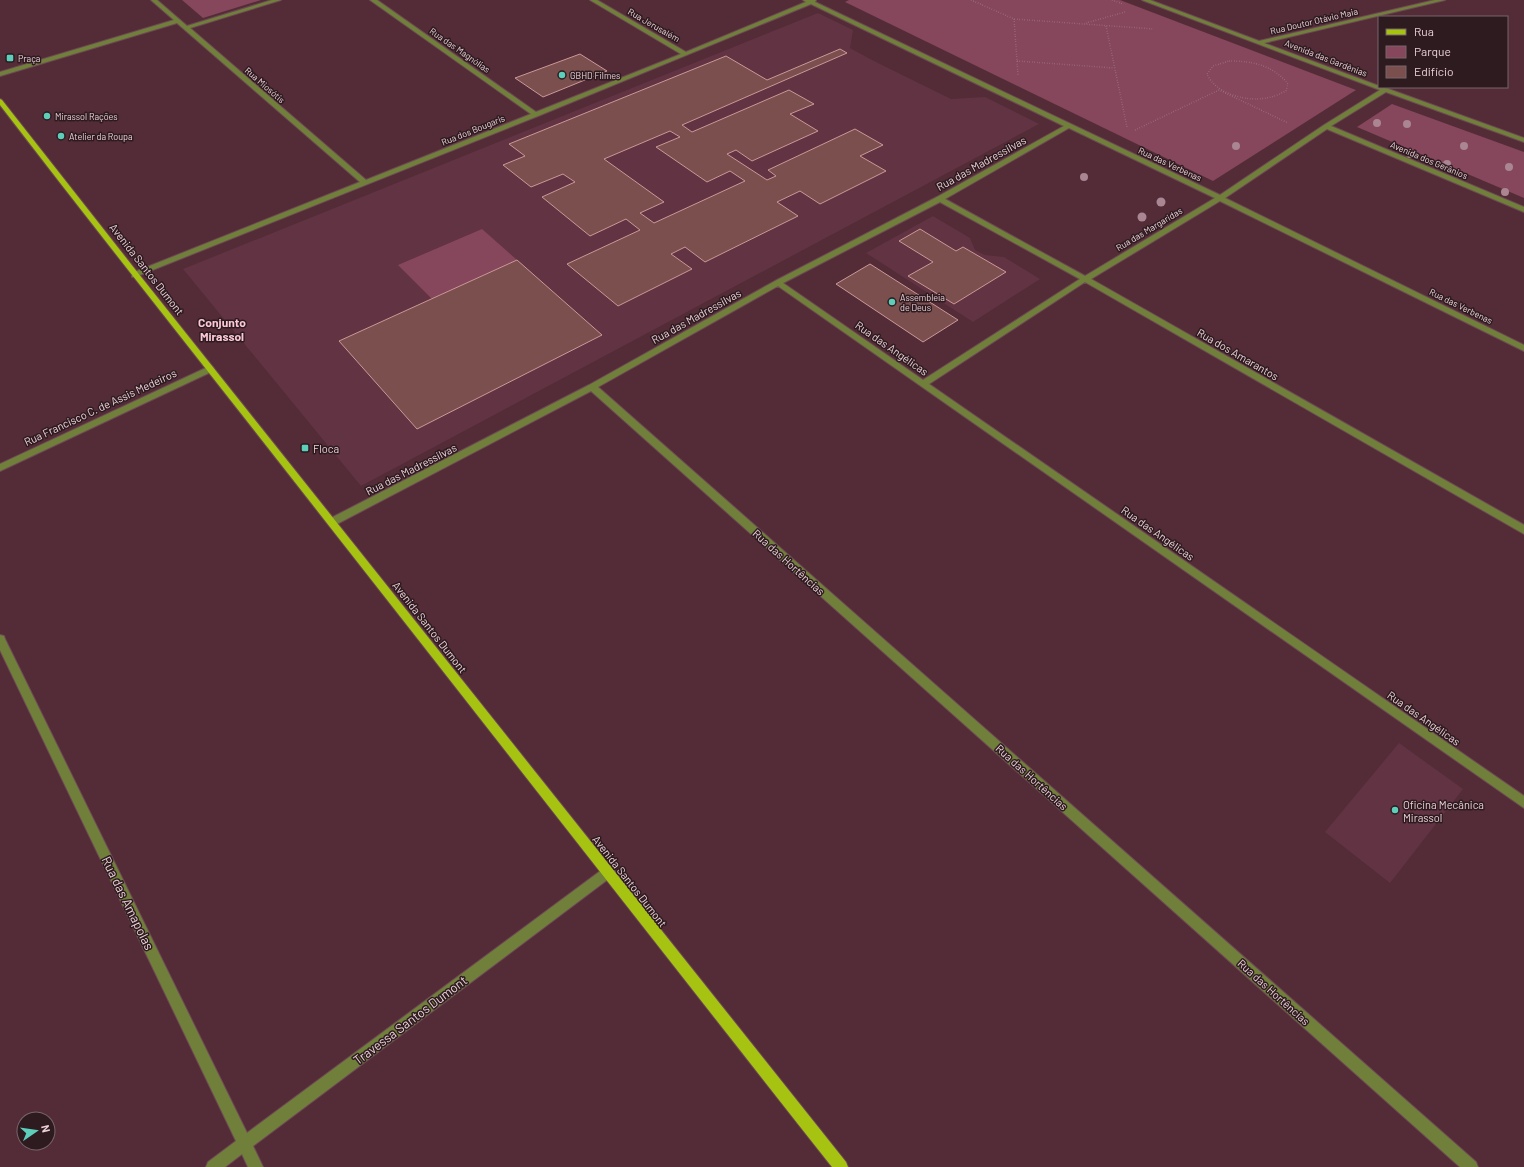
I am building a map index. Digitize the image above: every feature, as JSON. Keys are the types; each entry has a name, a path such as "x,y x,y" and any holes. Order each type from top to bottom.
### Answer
{"main road":[{"name":"Avenida Santos Dumont","path":"0,101 135,275 841,1167"}],"street":[{"name":"Rua Miosótis","path":"154,0 365,183"},
{"path":"185,28 278,0"},
{"name":"Rua das Magnólias","path":"373,0 536,115"},
{"name":"Rua Jerusalém","path":"593,0 686,54"},
{"name":"Avenida das Gardênias","path":"1145,0 1378,87"},
{"name":"Rua Doutor Otávio Maia","path":"1260,42 1442,0"},
{"name":"Rua dos Bougaris","path":"135,275 536,115 812,1"},
{"name":"Rua das Verbenas","path":"812,1 1220,198 1524,348"},
{"path":"0,74 177,21"},
{"name":"Avenida das Gardênias","path":"1380,88 1524,140"},
{"name":"Rua das Margaridas","path":"923,384 1085,279 1220,198 1326,126 1385,90"},
{"name":"Rua das Madressilvas","path":"332,522 592,387 778,283 940,199 1069,126"},
{"name":"Avenida dos Gerânios","path":"1326,126 1524,210"},
{"name":"Rua dos Amarantos","path":"940,199 1085,279 1524,530"},
{"name":"Rua das Angélicas","path":"778,283 1524,802"},
{"name":"Rua Francisco C. de Assis Medeiros","path":"0,468 210,369"},
{"name":"Rua das Hortências","path":"592,387 1471,1167"},
{"name":"Rua das Amapolas","path":"0,639 256,1167"},
{"name":"Travessa Santos Dumont","path":"213,1167 607,873"}],"path":[{"path":"971,0 1014,19 1160,30"},
{"path":"1112,0 1124,4"},
{"path":"1083,24 1128,11"},
{"path":"1014,19 1018,75"},
{"path":"1106,26 1128,134"},
{"path":"1017,61 1114,68"},
{"path":"1135,130 1219,90 1233,96 1249,99 1265,99 1278,96 1286,91 1288,84 1284,76 1274,70 1260,64 1244,61 1229,61 1215,65 1207,72 1207,78 1211,84 1219,90 1291,125"}],"shaded area":[{"path":"818,13 853,30 850,48 874,61 951,99 985,97 1039,124 361,486 183,269"},
{"path":"933,216 970,238 975,250 985,255 1004,257 1040,279 973,322 866,253"},
{"name":"Oficina Mecânica Mirassol","path":"1399,743 1463,789 1390,883 1325,832"}],"green space":[{"path":"182,0 261,0 203,18"},
{"path":"849,0 1120,0 1356,90 1213,181 845,2"},
{"path":"1392,104 1524,152 1524,198 1357,127"},
{"path":"482,229 517,260 432,299 398,265"}],"building":[{"path":"840,49 847,53 682,125 692,132 789,90 814,104 790,114 818,131 752,161 736,150 727,154 767,180 776,176 768,170 855,129 883,145 860,156 886,171 820,204 800,191 777,202 798,216 705,262 685,247 671,254 692,269 618,306 567,264 640,230 626,219 590,236 542,197 575,182 563,174 531,187 503,165 525,156 509,144 726,56 767,80","holes":["670,131 680,137 656,147 707,182 730,171 745,181 654,223 640,213 664,202 604,159"]},
{"name":"GBHD Filmes","path":"580,54 607,71 543,97 515,78"},
{"path":"920,229 956,251 963,247 1006,272 954,304 908,276 933,262 899,241"},
{"path":"517,260 602,335 417,429 339,341"},
{"path":"870,264 958,320 923,342 836,284"}],"place":[{"name":"Praça","path":"10,58"},
{"name":"GBHD Filmes","path":"562,75"},
{"name":"Mirassol Rações","path":"47,116"},
{"name":"Atelier da Roupa","path":"61,136"},
{"name":"Assembleia de Deus","path":"892,302"},
{"name":"Floca","path":"305,448"},
{"name":"Oficina Mecânica Mirassol","path":"1395,810"}],"district":[{"name":"Conjunto Mirassol","path":"222,329"}]}
